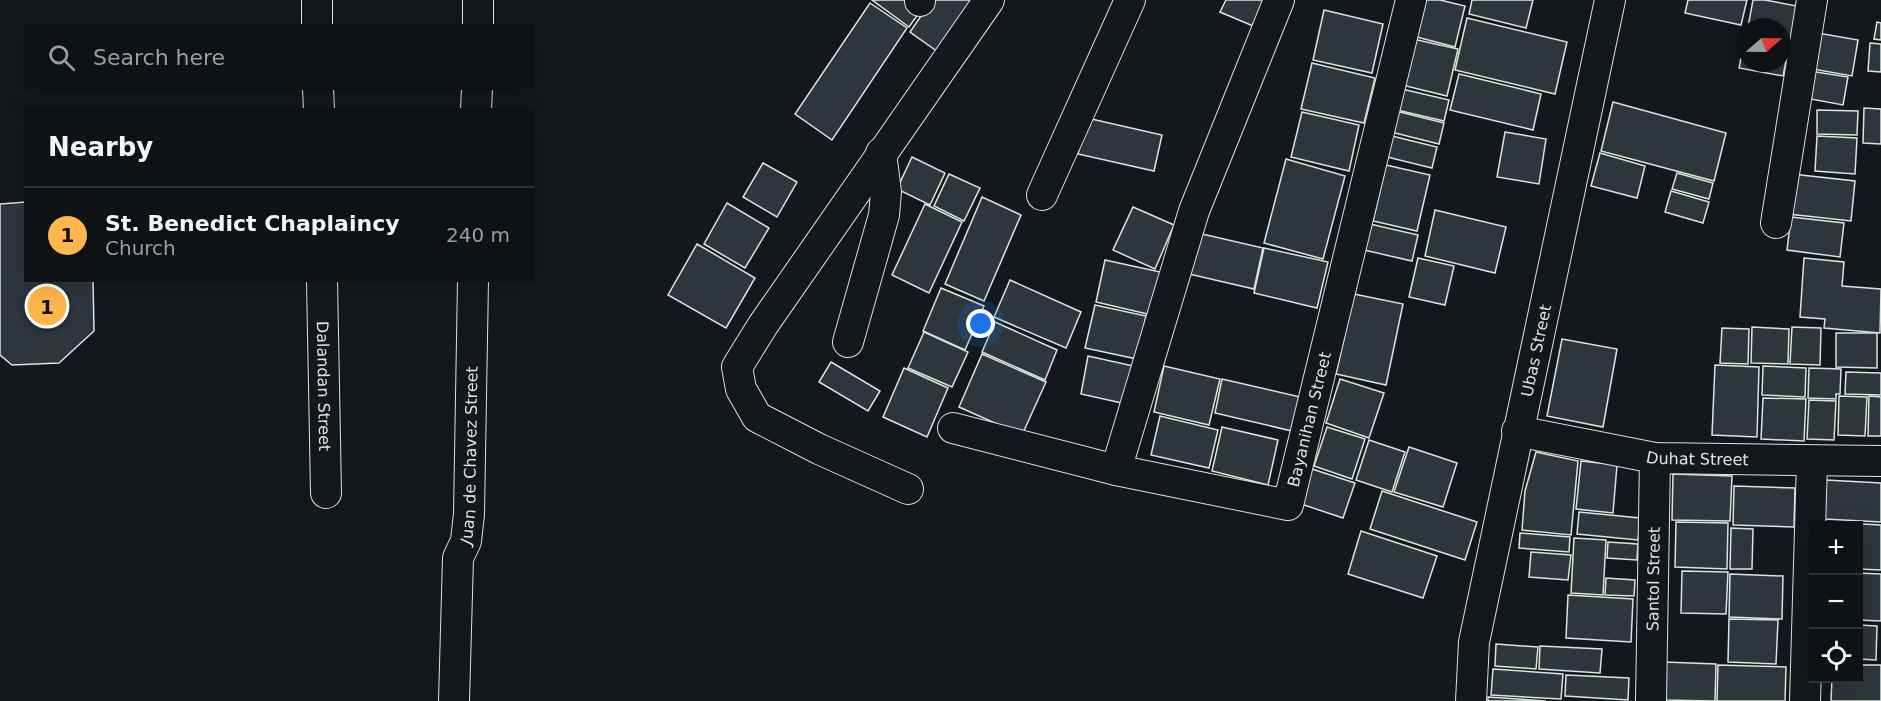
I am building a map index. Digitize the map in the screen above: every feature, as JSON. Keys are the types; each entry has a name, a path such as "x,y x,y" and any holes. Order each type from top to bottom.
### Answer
{"street":[{"path":"316,0 317,24"},
{"path":"478,0 478,24"},
{"path":"908,489 819,449 757,417 741,389 737,367 763,325 881,153 989,0"},
{"path":"1042,195 1130,0"},
{"path":"1116,470 1194,212 1279,0"},
{"name":"Bayanihan Street","path":"953,428 1116,470 1288,505 1411,0"},
{"name":"Ubas Street","path":"1471,701 1474,642 1610,0"},
{"path":"1776,223 1812,0"},
{"path":"318,90 319,108"},
{"path":"476,108 477,90"},
{"path":"848,342 884,215 886,192 881,153"},
{"name":"Dalandan Street","path":"322,282 326,493"},
{"name":"Juan de Chavez Street","path":"454,701 458,558 466,541 469,514 473,282"},
{"name":"Duhat Street","path":"1517,431 1655,458 1881,460"},
{"name":"Santol Street","path":"1650,701 1655,458"},
{"path":"1805,701 1812,461"}],"building":[{"path":"872,0 928,0 909,27"},
{"path":"932,0 975,0 938,52 910,32"},
{"path":"1226,0 1264,0 1253,26 1220,12"},
{"path":"1421,0 1440,0 1465,6 1455,47 1413,36"},
{"path":"1472,0 1533,0 1526,28 1469,14"},
{"path":"1688,0 1747,0 1743,18 1737,18 1737,24 1685,13"},
{"path":"1753,0 1797,6 1791,39 1791,18 1750,18"},
{"path":"870,3 907,28 832,140 795,114"},
{"path":"1324,10 1383,24 1372,73 1313,60"},
{"path":"1467,18 1567,42 1555,94 1455,70"},
{"path":"1877,22 1881,23 1881,40 1874,39"},
{"path":"1812,32 1858,40 1852,76 1807,68"},
{"path":"1413,39 1458,49 1447,96 1402,85"},
{"path":"1870,43 1881,44 1881,72 1868,71"},
{"path":"1312,63 1375,78 1364,123 1301,109"},
{"path":"1810,71 1848,77 1843,105 1805,98"},
{"path":"1761,72 1784,72 1783,76"},
{"path":"1459,74 1541,94 1533,130 1450,110"},
{"path":"1402,89 1449,100 1444,121 1397,110"},
{"path":"1613,102 1726,133 1714,181 1601,151"},
{"path":"1864,108 1881,109 1881,144 1863,143"},
{"path":"1817,110 1858,111 1857,135 1817,134"},
{"path":"1396,111 1444,123 1439,144 1391,132"},
{"path":"1302,112 1359,125 1349,171 1291,157"},
{"path":"1087,118 1162,135 1154,171 1078,154"},
{"path":"1505,132 1546,139 1539,184 1497,177"},
{"path":"1392,136 1437,147 1432,168 1387,157"},
{"path":"1817,136 1857,138 1855,174 1815,171"},
{"path":"1600,153 1645,166 1637,198 1591,186"},
{"path":"912,157 945,173 930,205 897,189"},
{"path":"1286,159 1345,176 1323,259 1264,243"},
{"path":"763,163 797,182 777,217 743,197"},
{"path":"1386,165 1430,175 1417,231 1373,221"},
{"path":"1677,173 1713,183 1709,199 1672,189"},
{"path":"949,174 980,188 964,221 934,206"},
{"path":"1792,174 1855,181 1851,221 1788,214"},
{"path":"1671,191 1709,202 1703,223 1665,212"},
{"path":"982,197 1021,215 984,301 945,284"},
{"path":"24,202 24,282 93,282 94,331 59,363 12,365 0,355 0,204"},
{"path":"727,203 769,228 745,268 704,244"},
{"path":"925,204 962,222 929,293 892,275"},
{"path":"1133,207 1174,225 1155,269 1113,250"},
{"path":"1435,210 1506,227 1495,273 1425,256"},
{"path":"1791,217 1844,223 1840,257 1787,250"},
{"path":"1370,224 1418,235 1412,261 1364,250"},
{"path":"1198,233 1263,248 1254,289 1189,274"},
{"path":"697,244 755,278 726,328 668,295"},
{"path":"1264,248 1328,262 1317,308 1254,293"},
{"path":"1418,258 1454,266 1445,305 1409,297"},
{"path":"1804,258 1844,262 1842,286 1881,289 1880,333 1824,328 1825,319 1800,317"},
{"path":"1105,260 1165,273 1156,316 1096,302"},
{"path":"1010,280 1081,312 1066,348 994,317"},
{"path":"941,288 984,306 965,350 923,331"},
{"path":"1354,294 1403,304 1386,385 1336,374"},
{"path":"1095,305 1146,316 1137,359 1085,348"},
{"path":"995,322 1057,350 1045,380 982,352"},
{"path":"1752,327 1789,329 1788,364 1751,363"},
{"path":"1792,327 1821,328 1820,365 1790,364"},
{"path":"1722,328 1749,329 1748,364 1720,363"},
{"path":"924,332 968,352 952,387 908,368"},
{"path":"1836,333 1877,333 1877,368 1836,367"},
{"path":"1562,339 1617,349 1603,427 1547,416"},
{"path":"982,354 1046,382 1022,435 959,407"},
{"path":"1088,356 1138,367 1131,405 1081,394"},
{"path":"831,362 880,391 868,411 819,382"},
{"path":"1715,365 1759,367 1757,437 1712,435"},
{"path":"1164,366 1220,379 1209,425 1154,412"},
{"path":"1763,366 1806,368 1805,397 1762,395"},
{"path":"904,368 948,388 927,437 883,417"},
{"path":"1809,368 1841,369 1840,394 1836,394 1836,399 1808,398"},
{"path":"1846,372 1881,373 1881,395 1845,394"},
{"path":"1222,379 1300,397 1292,431 1215,413"},
{"path":"1340,379 1384,393 1369,438 1326,423"},
{"path":"1839,396 1867,397 1865,436 1838,435"},
{"path":"1869,396 1881,397 1881,436 1868,436"},
{"path":"1763,398 1806,399 1804,441 1761,439"},
{"path":"1809,400 1836,401 1834,440 1807,439"},
{"path":"1160,416 1218,430 1209,468 1151,455"},
{"path":"1222,427 1278,440 1268,485 1212,471"},
{"path":"1327,427 1365,439 1352,479 1314,466"},
{"path":"1369,440 1405,452 1392,492 1356,480"},
{"path":"1409,447 1457,463 1443,507 1394,492"},
{"path":"1536,452 1578,461 1571,535 1522,530 1525,491"},
{"path":"1581,461 1617,465 1613,513 1576,509"},
{"path":"1309,468 1355,483 1343,518 1298,503"},
{"path":"1673,474 1732,476 1730,521 1672,520"},
{"path":"1826,480 1881,483 1881,522 1825,519"},
{"path":"1734,486 1795,488 1794,527 1733,525"},
{"path":"1382,491 1477,522 1465,560 1370,529"},
{"path":"1579,512 1640,518 1638,540 1577,534"},
{"path":"1676,522 1728,523 1727,569 1675,567"},
{"path":"1863,524 1881,525 1881,570 1863,569"},
{"path":"1731,528 1753,529 1752,569 1730,569"},
{"path":"1361,531 1437,556 1423,598 1348,574"},
{"path":"1520,533 1570,537 1569,552 1519,548"},
{"path":"1574,538 1606,540 1603,595 1571,593"},
{"path":"1608,542 1638,544 1637,560 1607,558"},
{"path":"1531,552 1571,555 1568,580 1529,577"},
{"path":"1682,571 1728,572 1726,614 1681,613"},
{"path":"1863,573 1881,574 1881,621 1863,620"},
{"path":"1730,574 1783,576 1782,619 1729,617"},
{"path":"1606,578 1635,580 1634,596 1605,595"},
{"path":"1568,595 1633,599 1631,642 1566,638"},
{"path":"1729,619 1778,620 1776,664 1728,662"},
{"path":"1863,625 1877,626 1876,660 1863,659"},
{"path":"1496,644 1538,647 1536,669 1495,666"},
{"path":"1540,646 1602,649 1600,673 1539,669"},
{"path":"1664,662 1716,664 1715,701 1663,700"},
{"path":"1718,665 1786,667 1785,701 1717,701"},
{"path":"1863,665 1881,665 1881,701 1831,701 1832,683 1863,683"},
{"path":"1493,669 1563,674 1561,699 1491,695"},
{"path":"1566,675 1629,678 1628,700 1565,696"},
{"path":"1488,697 1546,701 1488,701"}],"place":[{"name":"St. Benedict Chaplaincy","path":"47,306"}]}
